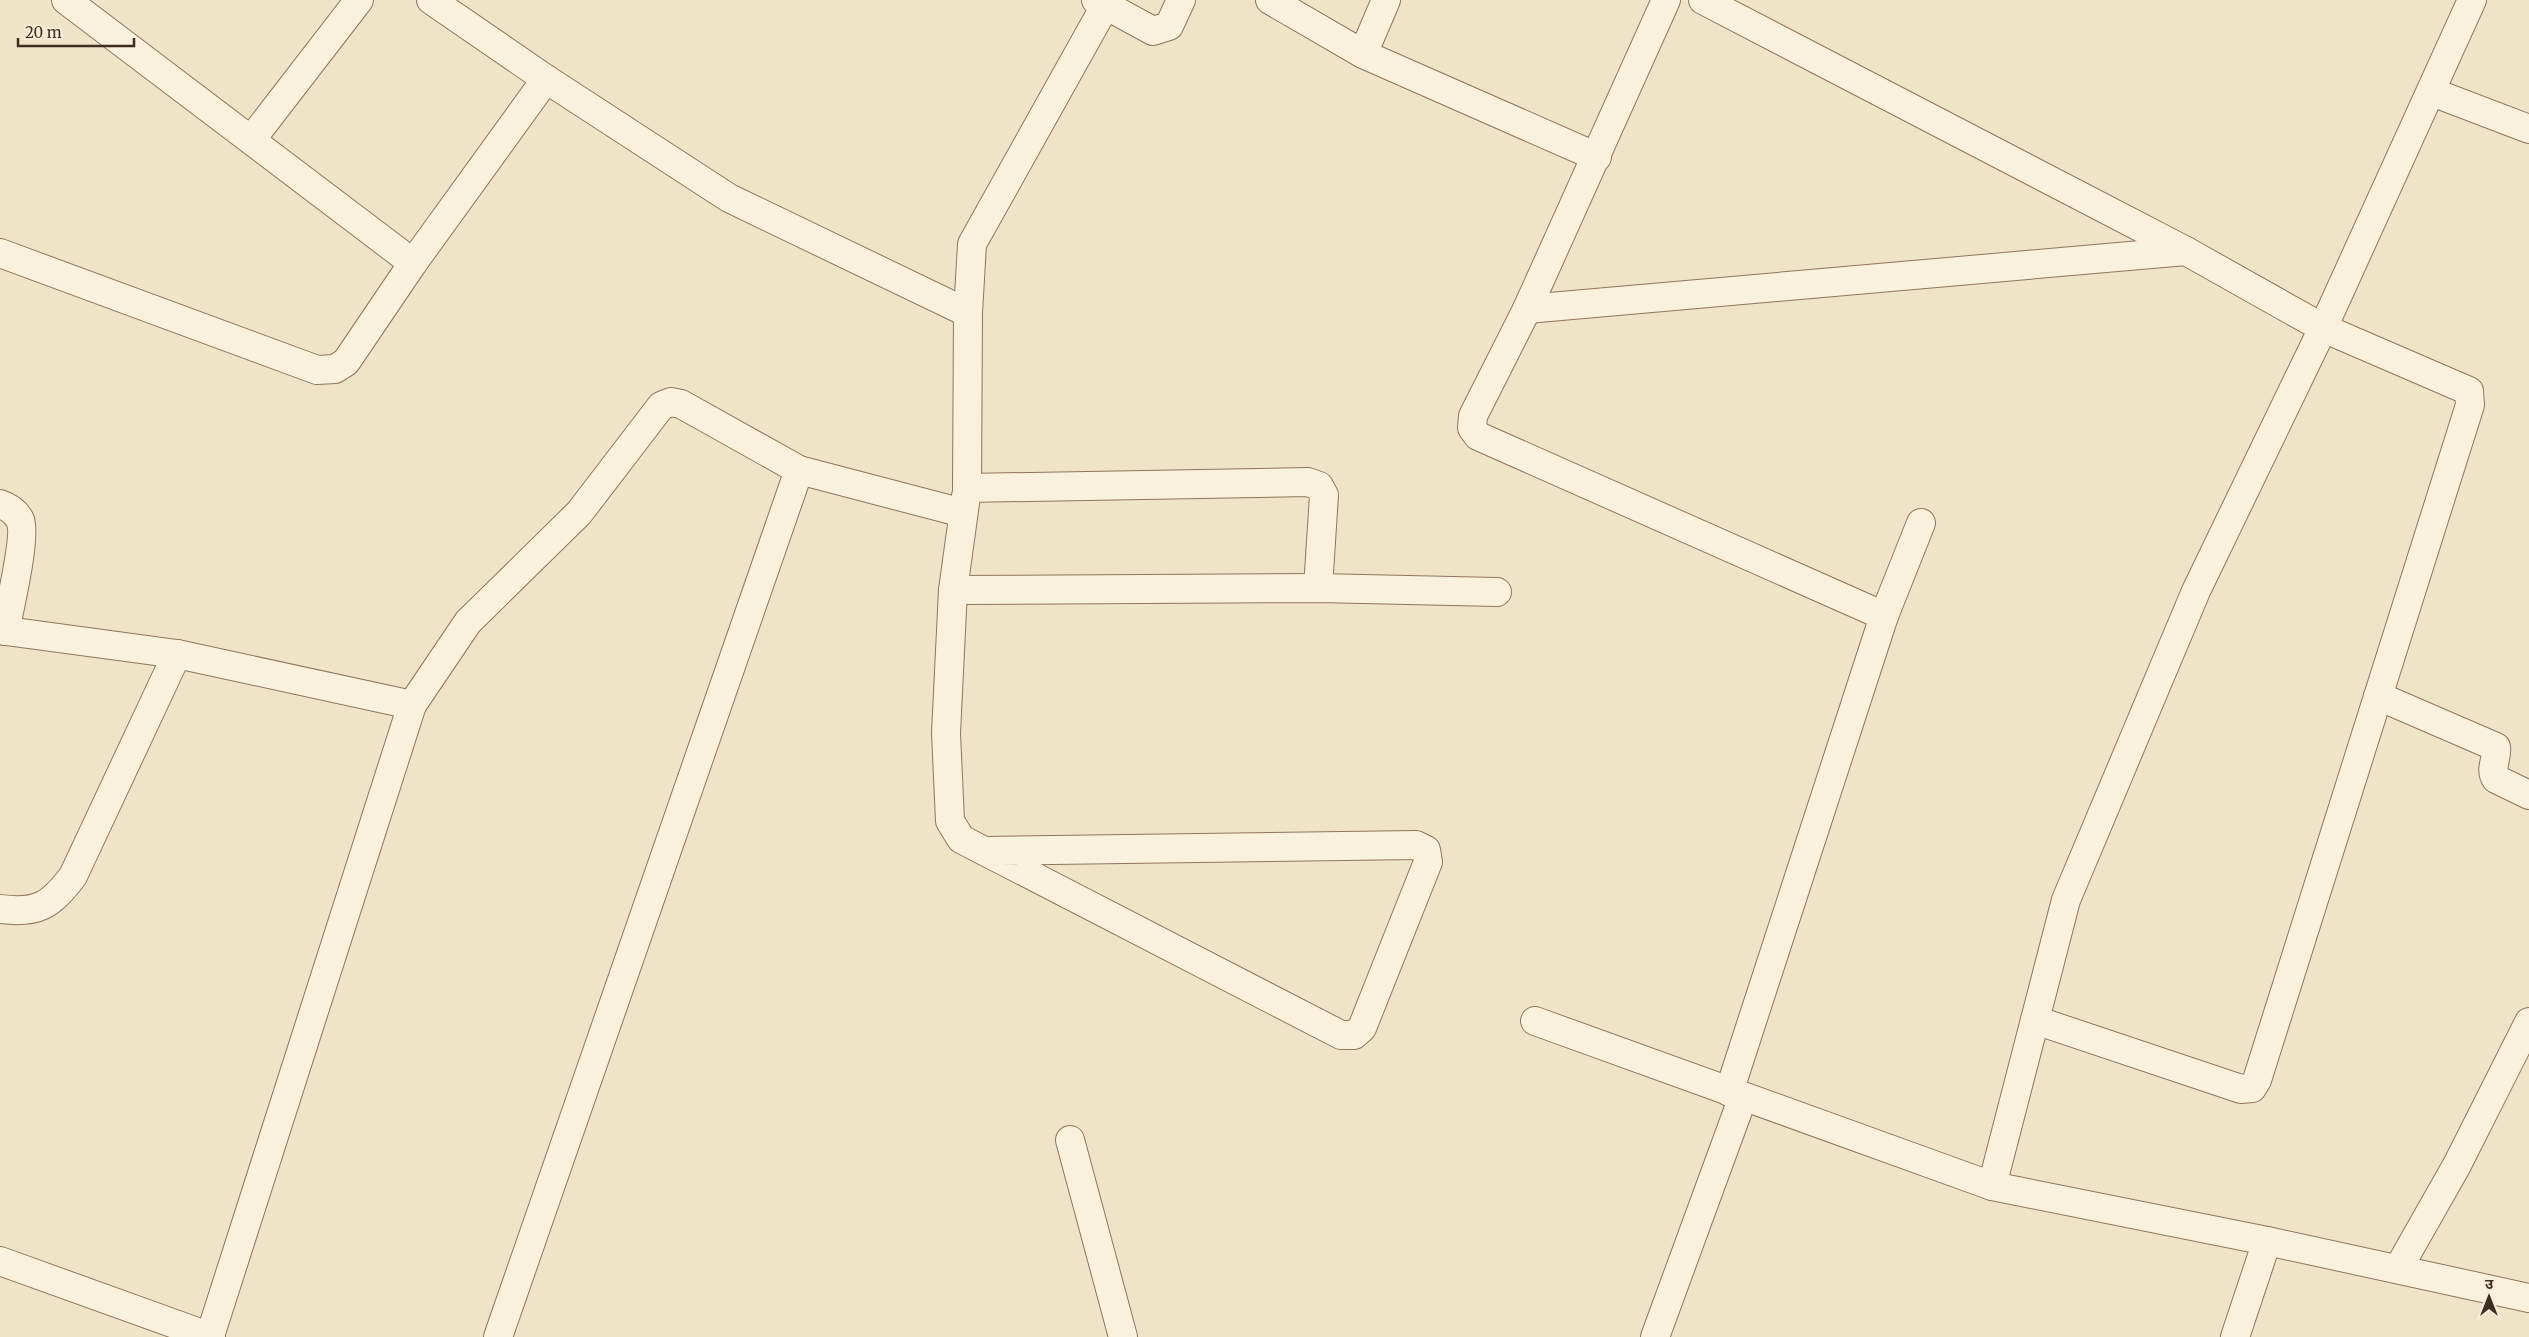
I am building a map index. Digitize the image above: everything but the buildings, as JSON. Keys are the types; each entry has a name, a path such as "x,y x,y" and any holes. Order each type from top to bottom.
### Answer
{"street":[{"path":"66,0 413,263"},
{"path":"251,140 359,0"},
{"path":"431,0 546,79 729,198 968,313"},
{"path":"984,850 1416,845 1426,850 1428,862 1362,1028 1354,1035 1341,1035 961,839 950,821 946,733 953,590 965,501 968,313 972,244 1101,3 1154,31 1168,26 1181,0"},
{"path":"1270,0 1363,54 1597,157"},
{"path":"1363,54 1386,0"},
{"path":"1666,0 1527,309 1473,416 1472,428 1478,436 1884,616"},
{"path":"1704,0 2186,252 2323,328 2469,391 2470,406 2258,1080 2252,1088 2241,1089 2035,1020"},
{"path":"1992,1186 2070,891 2196,591 2323,328 2432,92 2472,0"},
{"path":"0,253 317,370 335,369 346,362 413,263 546,79"},
{"path":"2432,92 2529,129"},
{"path":"1527,309 2186,252"},
{"path":"0,1261 211,1337 412,705 468,622 579,514 661,406 671,402 681,404 799,470 965,501 1308,482 1319,486 1324,495 1318,588"},
{"path":"498,1337 799,470"},
{"path":"0,504 11,508 21,522 20,550 2,630 177,654 412,705"},
{"path":"1655,1337 1736,1094 1884,616 1922,522"},
{"path":"953,590 1318,588 1497,592"},
{"path":"0,908 40,908 56,898 73,876 177,654"},
{"path":"2378,696 2496,747 2497,756 2493,774 2496,779 2529,795"},
{"path":"1535,1021 1992,1186 2267,1241 2529,1298"},
{"path":"2398,1269 2457,1165 2528,1027"},
{"path":"1070,1140 1123,1337"},
{"path":"2234,1337 2267,1241"}]}
